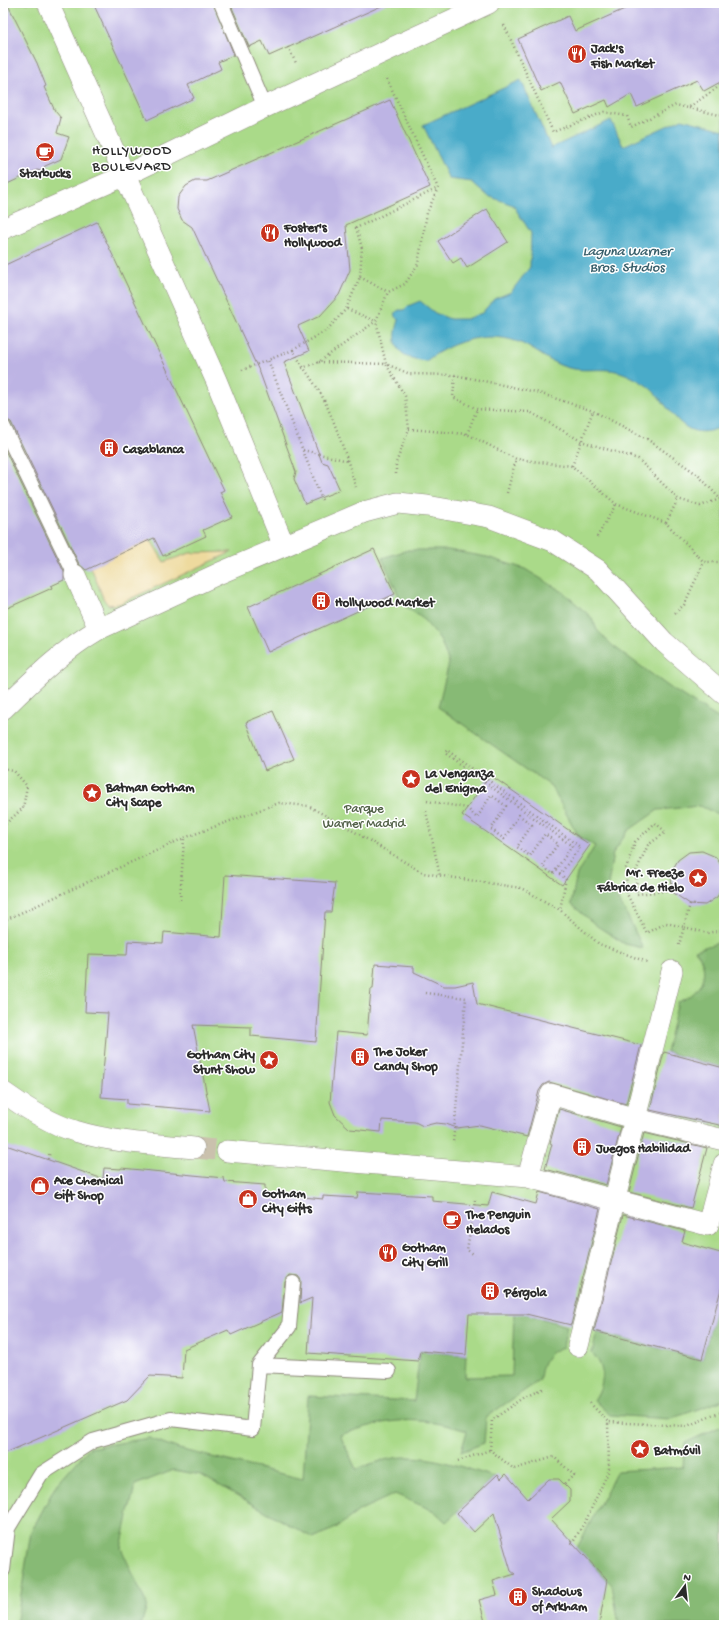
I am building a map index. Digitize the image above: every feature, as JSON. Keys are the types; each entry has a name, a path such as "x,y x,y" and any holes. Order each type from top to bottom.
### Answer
{"street":[{"path":"48,3 126,175 216,380 284,546"},
{"path":"3,229 126,175 265,107 489,3"},
{"path":"3,709 31,681 79,641 99,629 332,525 364,512 398,503 489,517 553,541 598,570 655,632 724,694"},
{"path":"75,575 99,629"},
{"path":"578,1346 672,971"},
{"path":"3,1092 20,1105 74,1131 109,1139 194,1148"},
{"path":"528,1177 551,1094 636,1119 724,1140"},
{"path":"227,1151 451,1169 528,1177 708,1225 724,1164"}],"lane":[{"path":"221,3 265,107"},
{"path":"3,426 75,575"},
{"path":"3,1570 8,1528 41,1474 93,1441 171,1419 253,1429 259,1365 289,1327 293,1283"},
{"path":"259,1365 389,1371"}],"path":[{"path":"504,24 553,132 604,112 627,116 631,127 676,105 724,116"},
{"path":"302,368 320,362 376,321 388,292 405,284 418,264 421,240 427,213 438,188 376,55"},
{"path":"688,108 724,83"},
{"path":"332,525 268,360 294,350 327,330 346,309 360,277 362,248 356,228 438,188"},
{"path":"360,277 388,292"},
{"path":"346,309 376,321"},
{"path":"376,321 386,364 405,396 409,429 396,463 398,503"},
{"path":"294,350 302,368 320,394 348,461 364,512"},
{"path":"320,362 386,364 410,374 455,375 536,392 593,411 647,439 698,475 724,503"},
{"path":"455,375 453,397 477,409 530,412 581,441 638,459 678,499 700,506 720,499"},
{"path":"467,434 477,409"},
{"path":"572,466 593,411"},
{"path":"409,429 467,434 516,459 572,466 616,504 666,523 704,562 724,562"},
{"path":"303,450 348,461"},
{"path":"499,520 516,459"},
{"path":"666,523 678,499"},
{"path":"583,560 616,504"},
{"path":"655,632 684,605 704,562"},
{"path":"427,801 467,808 477,818 491,795 506,806 491,829 504,839 519,815 532,826 517,847 530,856 545,834 558,844 542,866 553,874 572,846 445,753 447,750 580,847 560,874 566,879 560,910"},
{"path":"3,769 14,771 27,786 23,808 3,826"},
{"path":"3,922 184,838 279,803 308,806 346,826 423,873 521,888 560,910 599,944 636,959 672,971 690,904"},
{"path":"426,811 440,876"},
{"path":"674,890 637,894 636,871 648,845 666,832 655,823 635,842 626,868 627,894 647,934 666,923 707,933 724,930"},
{"path":"180,900 184,838"},
{"path":"424,993 466,998 451,1169"},
{"path":"475,1255 467,1250 480,1172"},
{"path":"490,1450 492,1420 525,1397 542,1389"},
{"path":"572,1544 588,1516 609,1470 608,1422 590,1403"},
{"path":"608,1422 687,1426 724,1411"},
{"path":"458,1461 490,1450"},
{"path":"490,1450 514,1470 554,1457 574,1475 564,1484"}],"green space":[{"name":"Parque Warner Madrid","path":"3,3 724,3 724,1625 3,1625"},
{"path":"408,550 448,550 487,557 525,569 563,592 592,618 597,630 613,646 672,689 724,722 724,817 700,806 658,810 628,831 613,853 608,885 626,913 643,948 625,944 597,926 571,904 577,874 595,846 579,837 551,786 438,707 449,663 440,639 422,618 403,605 382,558"},
{"path":"724,941 724,1068 666,1052 678,1002 693,994 702,981 704,973 703,966 695,950"},
{"path":"724,1278 724,1400 670,1419 610,1415 594,1400 598,1394 602,1382 602,1370 600,1364 592,1353 597,1332 702,1359"},
{"path":"514,1310 567,1326 563,1347 552,1352 546,1359 543,1364 540,1380 486,1417 484,1443 461,1452 467,1431 433,1422 418,1421 389,1422 340,1435 356,1469 379,1461 407,1457 432,1459 495,1477 446,1522 434,1511 395,1494 360,1510 336,1528 313,1538 201,1475 174,1470 135,1485 121,1548 147,1605 141,1625 16,1625 31,1532 55,1487 89,1448 149,1438 179,1449 303,1479 308,1396 414,1401 420,1351 466,1355 465,1377 512,1376"},
{"path":"724,1425 724,1625 619,1625 612,1585 577,1548 617,1471 683,1467 685,1443"}],"sand":[{"path":"150,539 164,562 190,553 232,552 119,604 108,605 103,598 91,567"}],"water":[{"name":"Laguna Warner Bros. Studios","path":"521,80 551,148 611,120 623,146 682,119 724,130 724,426 710,431 699,432 690,429 675,417 650,388 628,375 613,370 584,370 569,368 551,361 523,344 511,340 498,337 485,337 460,342 448,347 426,361 409,357 399,350 396,344 396,329 399,320 395,317 396,312 399,310 404,310 408,306 420,301 435,313 450,319 466,319 482,313 494,299 511,292 530,267 531,233 513,205 488,196 472,182 449,179 423,125"}],"building":[{"path":"3,3 7,3 37,63 46,86 44,87 55,111 61,118 57,133 69,137 61,159 45,166 41,171 37,170 3,186"},
{"path":"93,3 213,3 234,55 218,62 221,69 188,85 194,98 147,120"},
{"path":"230,3 388,3 269,56 262,41 249,47"},
{"name":"Jack's Fish Market","path":"638,3 724,3 724,80 704,91 697,80 637,107 631,94 609,107 606,100 575,114 560,82 541,91 518,39 568,16 575,31"},
{"name":"Foster's Hollywood","path":"390,100 430,187 346,225 350,270 339,295 320,316 298,326 309,351 284,362 322,462 328,464 340,490 305,504 294,479 296,472 260,373 192,227 182,220 177,209 178,197 186,186 195,181 207,181"},
{"path":"487,209 508,242 467,268 461,258 453,263 438,241"},
{"path":"97,222 224,490 220,492 232,517 203,530 206,536 163,556 154,538 86,570 79,564 11,422 3,418 3,266"},
{"path":"3,446 64,572 64,580 51,586 52,588 3,610"},
{"name":"Hollywood Market","path":"374,549 395,594 268,652 248,607"},
{"path":"273,711 294,759 265,771 246,722"},
{"path":"490,775 590,845 562,885 462,815"},
{"path":"702,851 716,857 724,870 724,886 717,897 705,905 690,904 672,892 671,872 678,860 689,852"},
{"path":"225,875 335,883 331,912 325,912 316,1042 251,1036 251,1027 193,1025 210,1111 127,1104 127,1099 101,1097 108,1013 85,1012 88,954 127,955 128,941 163,943 164,932 221,937"},
{"path":"375,964 414,967 414,972 444,986 455,986 473,982 477,1004 641,1045 626,1104 549,1082 543,1085 539,1091 527,1137 480,1125 457,1128 446,1124 436,1123 423,1126 415,1122 382,1120 381,1132 350,1129 335,1115 330,1102 336,1032 367,1035"},
{"path":"664,1052 724,1068 724,1126 650,1110"},
{"name":"Juegos Habilidad","path":"559,1109 621,1127 606,1185 545,1169"},
{"name":"Juegos Habilidad","path":"644,1133 707,1148 691,1208 629,1192"},
{"path":"3,1144 103,1179 104,1168 121,1168 224,1178 225,1182 265,1185 265,1193 323,1199 323,1196 357,1198 358,1192 432,1196 432,1201 488,1206 492,1192 536,1204 539,1192 600,1209 571,1325 526,1314 469,1314 466,1355 420,1351 418,1361 308,1353 312,1298 300,1303 301,1280 298,1276 290,1275 285,1282 282,1312 231,1335 228,1330 184,1349 182,1378 150,1376 127,1400 3,1454"},
{"path":"623,1215 685,1231 682,1242 724,1254 724,1278 702,1359 594,1331"},
{"path":"498,1474 501,1479 506,1474 528,1499 549,1479 559,1479 570,1490 570,1501 551,1519 607,1580 599,1625 486,1625 479,1600 497,1595 493,1581 515,1574 511,1571 494,1513 474,1532 457,1513"}],"tunnel":[{"path":"194,1148 227,1151"}],"place":[{"name":"Jack's Fish Market","path":"577,54"},
{"name":"Starbucks","path":"45,152"},
{"name":"Foster's Hollywood","path":"270,233"},
{"name":"Casablanca","path":"109,448"},
{"name":"Hollywood Market","path":"321,601"},
{"name":"La Venganza del Enigma","path":"411,779"},
{"name":"Batman Gotham City Scape","path":"92,793"},
{"name":"Mr. Freeze Fábrica de Hielo","path":"698,878"},
{"name":"The Joker Candy Shop","path":"360,1057"},
{"name":"Gotham City Stunt Show","path":"269,1060"},
{"name":"Juegos Habilidad","path":"582,1147"},
{"name":"Ace Chemical Gift Shop","path":"40,1186"},
{"name":"Gotham City Gifts","path":"248,1199"},
{"name":"The Penguin Helados","path":"452,1220"},
{"name":"Gotham City Grill","path":"388,1253"},
{"name":"Pérgola","path":"490,1291"},
{"name":"Batmóvil","path":"640,1449"},
{"name":"Shadows of Arkham","path":"518,1597"}],"district":[{"name":"HOLLYWOOD BOULEVARD","path":"132,158"}]}
